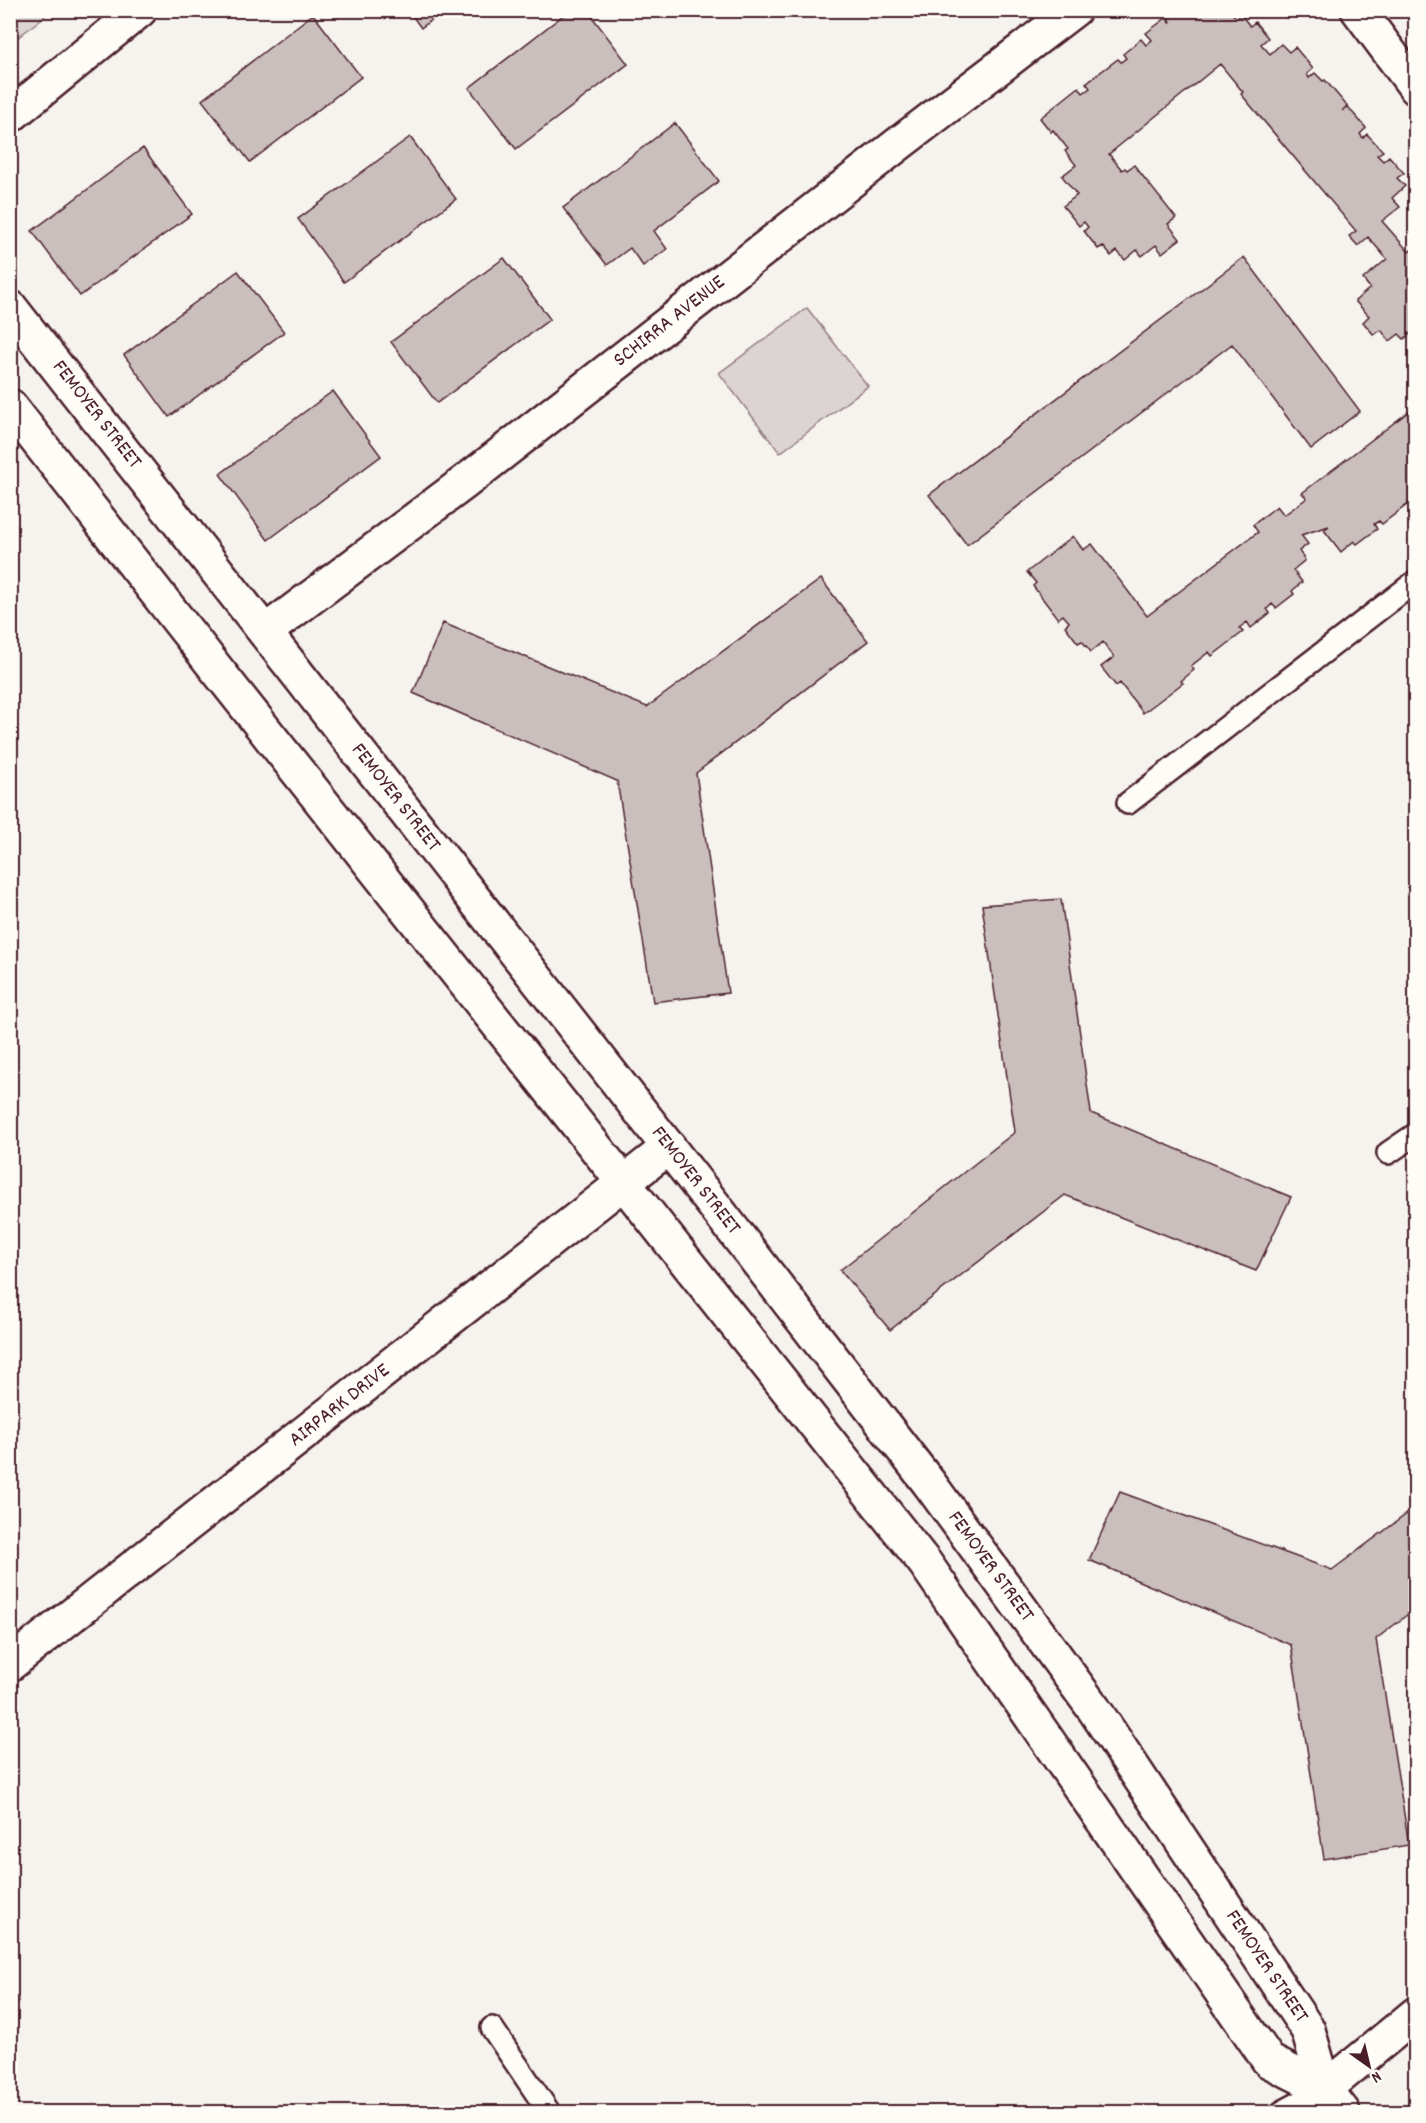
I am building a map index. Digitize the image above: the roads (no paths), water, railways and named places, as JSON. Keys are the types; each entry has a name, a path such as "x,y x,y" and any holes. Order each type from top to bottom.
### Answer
{"street":[{"path":"10,116 140,10"},
{"name":"SCHIRRA AVENUE","path":"265,632 465,482 1074,10"},
{"path":"1358,10 1416,88"},
{"name":"FEMOYER STREET","path":"10,307 669,1147 929,1483 1094,1709 1308,2030 1334,2101"},
{"path":"10,405 925,1563 1269,2061 1334,2101 1416,2014"},
{"name":"AIRPARK DRIVE","path":"10,1664 669,1147"}],"lane":[{"path":"1128,803 1416,581"},
{"path":"1388,1153 1416,1134"},
{"path":"492,2028 549,2112"},
{"path":"1282,2112 1334,2101"}]}
